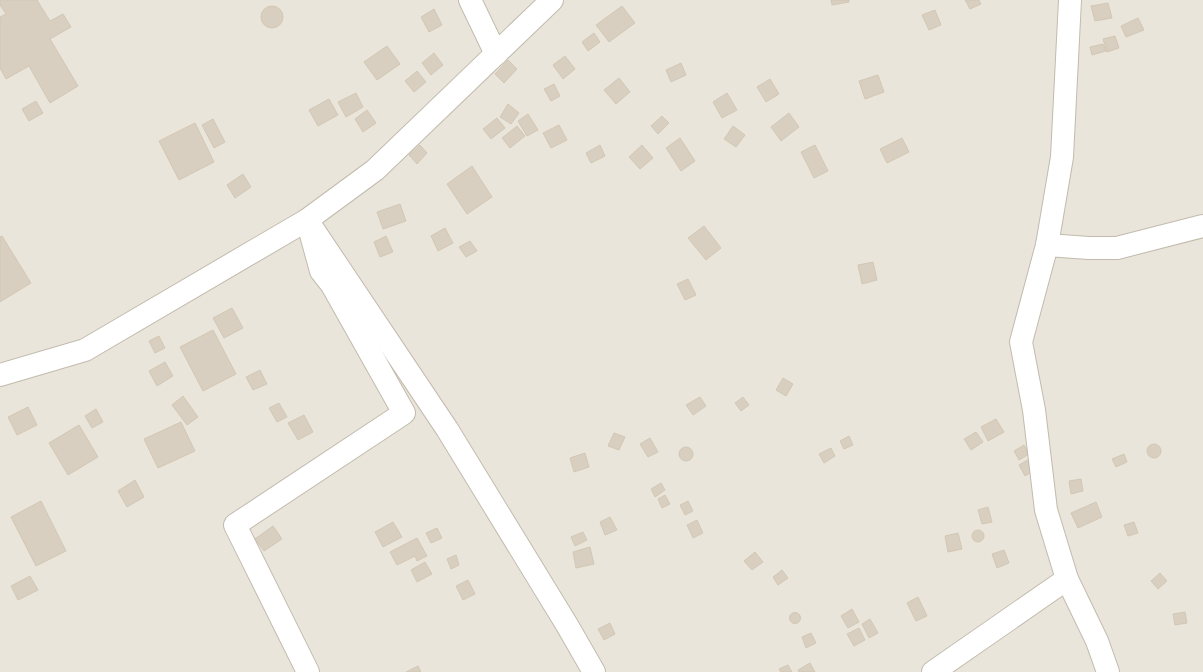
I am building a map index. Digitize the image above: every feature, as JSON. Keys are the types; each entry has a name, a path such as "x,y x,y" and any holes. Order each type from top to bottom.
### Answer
{"street":[{"path":"470,0 496,54"},
{"path":"0,375 85,350 307,220 374,170 552,0"},
{"path":"1070,0 1062,156 1047,245 1021,342 1034,410 1046,510 1068,579 1097,641 1108,672"},
{"path":"307,220 321,271 332,284 404,413 235,525 308,672"},
{"path":"307,220 447,429 568,625 594,672"},
{"path":"1047,245 1117,248 1203,226"},
{"path":"933,672 1068,579"}],"shaded area":[{"path":"0,0 1203,0 1203,672 0,672"}],"building":[{"path":"0,0 37,0 50,21 63,14 71,27 50,39 78,86 50,103 29,66 6,79 0,68 0,17 6,14 0,5"},
{"path":"831,0 849,0 849,2 832,5"},
{"path":"965,0 979,0 981,4 970,9"},
{"path":"1108,3 1112,18 1095,21 1091,6"},
{"path":"268,6 276,6 283,13 283,21 276,28 268,28 261,21 261,13"},
{"path":"622,6 635,23 609,42 596,25"},
{"path":"434,9 442,25 429,32 421,17"},
{"path":"935,10 941,25 929,30 922,15"},
{"path":"1138,18 1144,30 1126,37 1121,26"},
{"path":"594,33 600,42 588,51 582,42"},
{"path":"1115,36 1119,48 1107,52 1103,39"},
{"path":"1103,44 1106,51 1092,55 1090,47"},
{"path":"387,46 400,64 377,80 364,62"},
{"path":"434,53 443,65 431,75 422,63"},
{"path":"565,56 575,69 563,79 553,65"},
{"path":"508,60 517,69 504,83 495,74"},
{"path":"681,63 686,75 671,82 666,70"},
{"path":"417,71 426,82 414,92 405,81"},
{"path":"878,75 884,92 865,99 859,81"},
{"path":"619,78 630,92 616,104 604,90"},
{"path":"770,79 779,94 766,102 757,87"},
{"path":"554,84 560,96 551,101 544,89"},
{"path":"356,93 363,107 346,117 338,102"},
{"path":"727,93 737,110 722,118 713,102"},
{"path":"329,99 338,115 318,126 309,110"},
{"path":"36,101 43,113 29,121 22,109"},
{"path":"508,104 519,113 511,124 500,117"},
{"path":"367,110 376,123 363,132 355,119"},
{"path":"789,113 799,127 781,141 771,127"},
{"path":"528,114 538,130 527,136 518,121"},
{"path":"662,116 669,123 658,134 651,126"},
{"path":"497,118 505,128 491,139 483,129"},
{"path":"213,119 225,142 214,148 202,125"},
{"path":"195,123 214,162 179,180 159,141"},
{"path":"559,125 567,140 551,148 543,133"},
{"path":"517,126 525,136 510,148 502,138"},
{"path":"733,126 745,135 736,147 724,139"},
{"path":"680,138 695,161 681,171 666,148"},
{"path":"902,138 909,152 887,163 880,149"},
{"path":"420,145 427,153 417,164 409,155"},
{"path":"600,145 605,156 591,163 586,153"},
{"path":"642,145 653,158 640,169 629,157"},
{"path":"815,145 828,171 814,178 801,152"},
{"path":"472,166 492,197 467,214 447,184"},
{"path":"243,174 251,187 235,198 227,185"},
{"path":"400,204 406,221 383,229 377,212"},
{"path":"704,226 721,248 706,260 688,238"},
{"path":"445,228 453,243 438,251 431,236"},
{"path":"2,236 31,283 0,302 0,237"},
{"path":"386,236 393,252 380,257 374,242"},
{"path":"470,241 477,251 466,257 459,247"},
{"path":"873,262 877,280 862,284 858,265"},
{"path":"688,279 696,295 685,300 677,284"},
{"path":"232,308 243,328 224,338 213,318"},
{"path":"213,330 236,374 203,391 180,347"},
{"path":"159,336 165,348 155,353 149,341"},
{"path":"165,362 173,376 157,386 149,371"},
{"path":"260,370 267,384 253,390 246,377"},
{"path":"783,378 793,384 786,396 776,390"},
{"path":"183,396 198,417 187,425 172,405"},
{"path":"700,397 706,406 693,415 686,405"},
{"path":"743,397 749,405 741,411 735,403"},
{"path":"279,403 287,417 277,422 269,408"},
{"path":"28,407 37,425 17,435 8,417"},
{"path":"96,409 103,422 92,428 85,416"},
{"path":"304,415 313,432 298,440 288,423"},
{"path":"996,419 1004,432 988,441 981,427"},
{"path":"181,422 195,451 158,468 144,439"},
{"path":"79,425 98,457 68,475 49,443"},
{"path":"976,432 983,442 971,450 964,439"},
{"path":"614,433 625,437 619,450 608,446"},
{"path":"849,436 853,445 844,449 840,441"},
{"path":"650,438 658,452 648,457 640,444"},
{"path":"1154,444 1159,446 1161,451 1159,456 1154,458 1149,456 1147,451 1149,446"},
{"path":"1024,445 1029,454 1019,460 1014,451"},
{"path":"683,447 689,447 693,451 693,457 689,461 683,461 679,457 679,451"},
{"path":"831,448 835,456 824,463 819,454"},
{"path":"585,453 589,467 574,472 570,458"},
{"path":"1124,454 1127,462 1116,467 1112,459"},
{"path":"1031,458 1037,469 1025,476 1019,465"},
{"path":"1081,479 1083,491 1071,494 1069,481"},
{"path":"135,480 144,497 127,507 118,491"},
{"path":"661,483 665,490 655,497 651,489"},
{"path":"665,495 670,504 662,508 658,499"},
{"path":"41,501 66,551 36,566 11,517"},
{"path":"688,501 693,511 685,515 680,505"},
{"path":"1096,502 1102,517 1078,528 1071,513"},
{"path":"988,507 992,522 982,524 978,510"},
{"path":"610,517 617,530 605,535 600,522"},
{"path":"697,520 703,533 693,538 687,525"},
{"path":"393,522 402,537 383,547 375,532"},
{"path":"1134,522 1138,533 1128,536 1124,525"},
{"path":"273,526 282,539 264,551 255,539"},
{"path":"437,528 442,538 431,543 426,533"},
{"path":"976,530 980,530 984,536 980,542 976,542 972,538 972,534"},
{"path":"583,532 587,540 575,546 571,537"},
{"path":"958,533 962,549 948,552 945,536"},
{"path":"417,538 427,556 417,561 415,556 397,565 390,552"},
{"path":"590,547 594,564 576,568 573,552"},
{"path":"1004,550 1009,563 997,568 992,554"},
{"path":"755,552 763,562 752,570 744,561"},
{"path":"456,555 459,565 451,569 447,559"},
{"path":"425,562 432,574 417,582 411,570"},
{"path":"782,570 788,578 778,585 773,577"},
{"path":"1160,573 1167,581 1158,589 1151,581"},
{"path":"30,576 38,590 18,600 11,586"},
{"path":"468,580 475,594 463,600 456,586"},
{"path":"918,597 927,616 916,621 907,603"},
{"path":"852,609 859,622 848,628 841,616"},
{"path":"1185,612 1187,623 1175,625 1173,614"},
{"path":"793,613 797,613 799,614 799,622 793,623 790,620 790,616"},
{"path":"870,619 878,633 869,638 862,624"},
{"path":"610,623 615,634 604,640 598,629"},
{"path":"859,628 865,640 854,646 847,634"},
{"path":"811,633 816,643 806,648 802,637"},
{"path":"810,663 815,672 799,672 798,670"},
{"path":"788,665 792,672 781,672 779,669"},
{"path":"418,666 421,672 406,672"}]}
